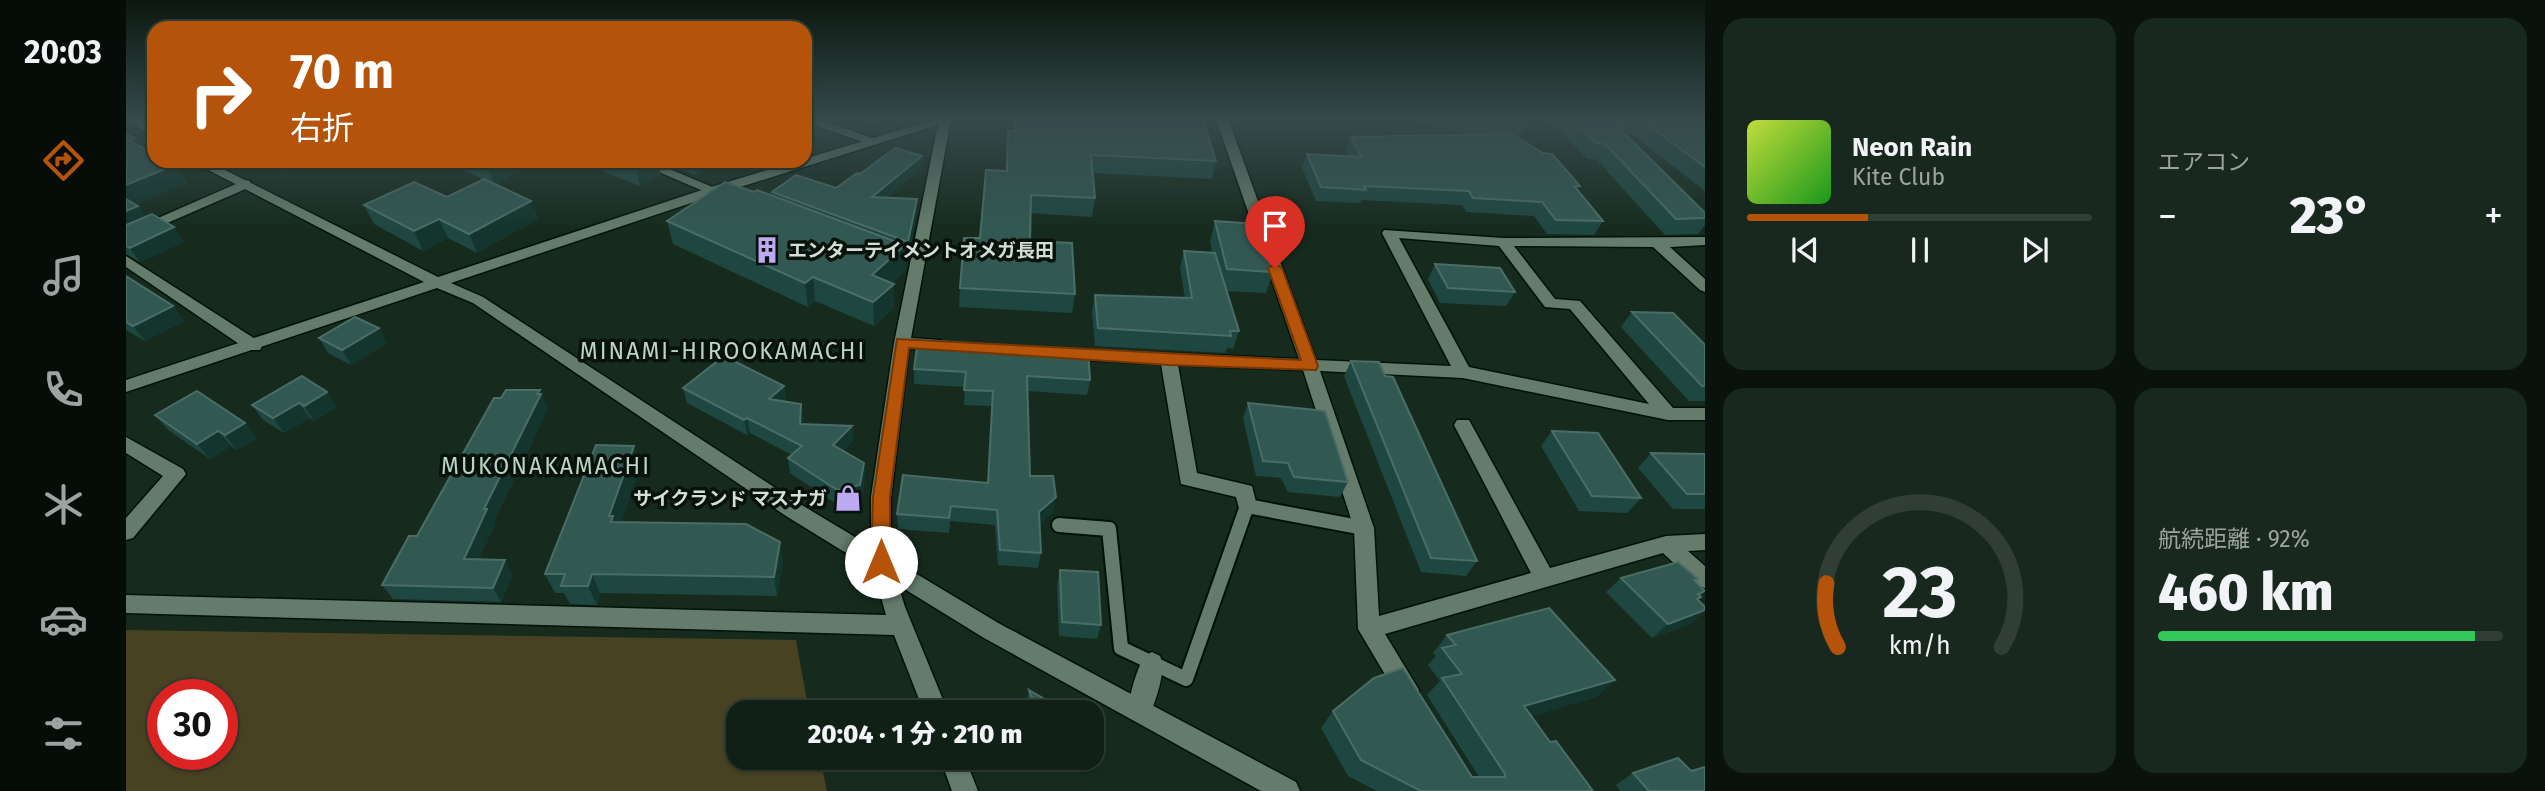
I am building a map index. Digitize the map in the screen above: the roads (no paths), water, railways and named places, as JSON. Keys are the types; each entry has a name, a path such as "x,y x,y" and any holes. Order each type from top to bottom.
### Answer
{"street":[{"path":"812,161 830,156"},
{"path":"931,700 894,607 881,562 881,497 902,343 909,263 937,156"},
{"path":"1235,156 1310,366 1364,528 1369,629 1420,710"},
{"path":"216,168 436,282 478,300 793,510 992,631 1140,709 1269,786 1287,791"},
{"path":"656,168 738,200"},
{"path":"126,386 254,346 436,282 713,191 790,168"},
{"path":"126,237 245,184"},
{"path":"1463,372 1389,233 1503,242 1705,241"},
{"path":"1503,242 1552,304 1574,304 1668,414"},
{"path":"1657,243 1705,287"},
{"path":"126,260 254,346"},
{"path":"902,343 955,346"},
{"path":"1049,352 1169,360 1463,372 1668,414 1705,414"},
{"path":"1169,360 1188,479 1245,491 1247,506"},
{"path":"1464,425 1544,577"},
{"path":"126,444 176,474 126,531"},
{"path":"1369,629 1666,544 1705,542"},
{"path":"1666,544 1705,579"},
{"path":"126,604 903,625"},
{"path":"1140,709 1152,663"},
{"path":"957,770 965,791"}],"lane":[{"path":"1059,525 1109,529 1121,648 1186,679 1247,506 1364,528"}],"place":[{"name":"エンターテイメントオメガ長田","path":"767,250"},
{"name":"サイクランド マスナガ","path":"848,498"}],"district":[{"name":"MINAMI-HIROOKAMACHI","path":"723,351"},
{"name":"MUKONAKAMACHI","path":"546,466"}]}
